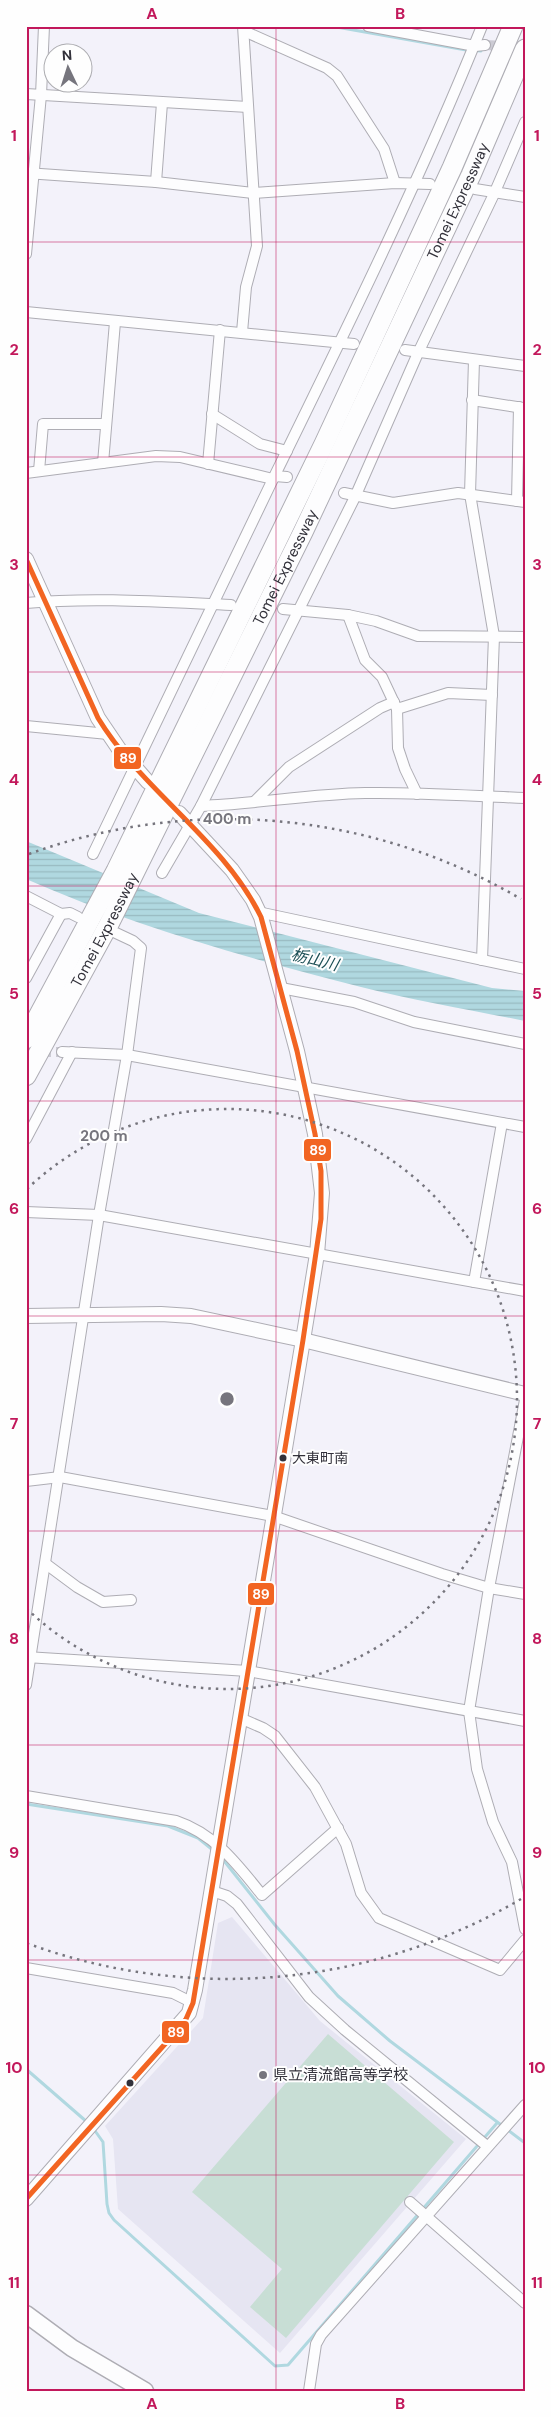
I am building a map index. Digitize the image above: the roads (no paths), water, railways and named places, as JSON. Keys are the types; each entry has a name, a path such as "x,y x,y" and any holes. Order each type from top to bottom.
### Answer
{"highway":[{"name":"Tomei Expressway","path":"124,873 452,168 513,26"},
{"name":"Tomei Expressway","path":"26,1076 124,873 303,532 471,175 525,48"},
{"name":"Tomei Expressway","path":"26,1039 99,923"}],"main road":[{"path":"26,2314 72,2348 146,2391"}],"street":[{"path":"26,254 30,174 41,95 44,26"},
{"path":"368,26 476,48"},
{"path":"93,854 274,477 341,343 476,48 482,26"},
{"path":"242,332 246,287 257,246 243,29 327,68 337,76 384,149 395,183"},
{"path":"26,94 162,103 248,106"},
{"path":"156,182 162,103"},
{"path":"162,873 202,806 355,497 418,353 494,194 525,122"},
{"path":"30,174 156,182 253,193 395,183 430,184"},
{"path":"475,190 525,197"},
{"path":"26,312 354,344"},
{"path":"103,463 114,322"},
{"path":"208,464 220,330"},
{"path":"405,350 525,366"},
{"path":"474,360 470,494 494,636 482,960"},
{"path":"344,494 393,503 448,494 470,494 521,501 522,408 472,400"},
{"path":"212,414 260,444 287,451"},
{"path":"39,472 43,424 106,424"},
{"path":"26,473 156,456 180,457 274,477 287,478"},
{"path":"26,559 98,718 108,734 148,782"},
{"path":"26,603 137,600 231,605"},
{"path":"283,610 348,615 376,621 418,636 525,637"},
{"path":"348,615 366,660 382,677 395,705 398,748 405,769 417,794"},
{"path":"254,802 289,767 380,708 448,693 492,695"},
{"path":"26,726 108,734"},
{"path":"202,806 364,793 525,798"},
{"path":"26,2199 186,2019 193,2002 303,1340 321,1219 321,1179 315,1134 281,986 260,915 232,870 178,813"},
{"path":"26,896 61,914 70,913 99,923 133,941 141,948 127,1055 99,1215 60,1477 29,1657 26,1685"},
{"path":"26,978 61,914"},
{"path":"260,915 525,969"},
{"path":"281,986 354,1002 414,1022 525,1044"},
{"path":"26,1139 67,1052 127,1055 525,1127"},
{"path":"474,1282 502,1123"},
{"path":"26,1212 99,1215 525,1291"},
{"path":"26,1316 162,1314 191,1316 303,1340 525,1394"},
{"path":"525,1400 489,1588 469,1711 477,1769 493,1822 512,1862 525,1929"},
{"path":"26,1481 60,1477 273,1516 442,1574 489,1588 525,1594"},
{"path":"46,1564 77,1587 103,1602 131,1600"},
{"path":"29,1657 248,1671 525,1720"},
{"path":"240,1718 263,1728 275,1736 315,1787 346,1844 361,1893 379,1918 500,1970 525,1940"},
{"path":"26,1796 176,1821 191,1826 219,1844 262,1895 338,1828"},
{"path":"212,1891 227,1896 238,1904 309,1996 345,2030 485,2144"},
{"path":"26,1968 173,1993 193,2002"},
{"path":"309,2391 316,2344 321,2335 485,2144 525,2105"},
{"path":"410,2202 525,2303"}],"water":[{"name":"栃山川","path":"26,841 199,913 492,988 525,991 525,1021 402,997 319,976 191,940 107,911 26,879"}],"waterway":[{"path":"331,26 481,51"},
{"path":"26,1804 168,1826 198,1838 214,1851"},
{"path":"221,1857 275,1925 338,1996 390,2041 525,2143"},
{"path":"26,2069 87,2122"},
{"path":"93,2128 103,2142 107,2204 109,2213 114,2220 275,2366 288,2365 497,2123"}],"tunnel":[{"path":"485,45 525,47"},
{"path":"26,1052 62,1052"}],"place":[{"name":"大東町南","path":"283,1458"},
{"name":"県立清流館高等学校","path":"263,2075"}]}
